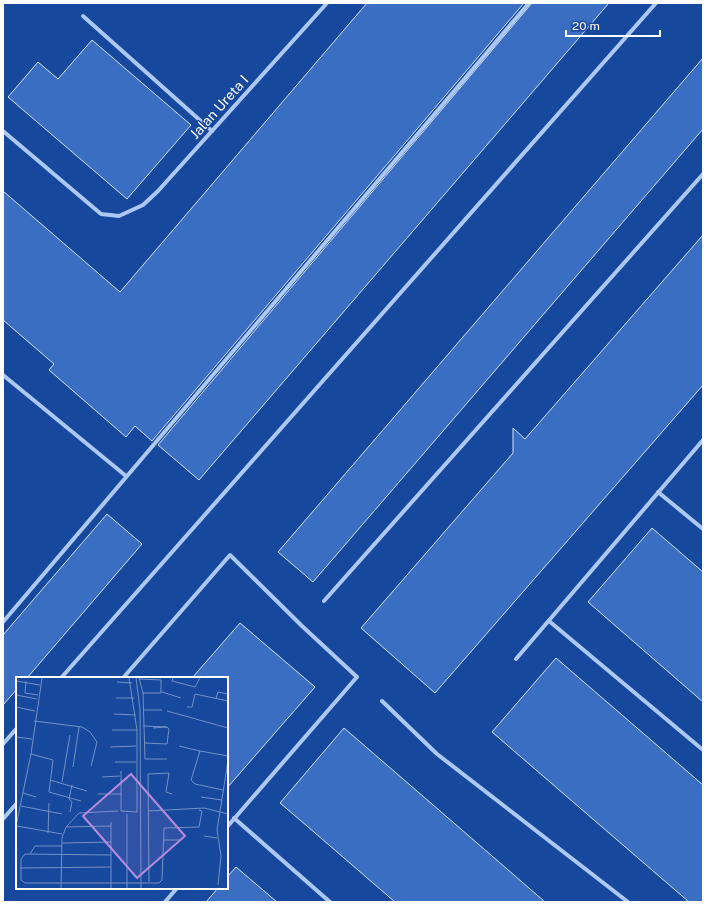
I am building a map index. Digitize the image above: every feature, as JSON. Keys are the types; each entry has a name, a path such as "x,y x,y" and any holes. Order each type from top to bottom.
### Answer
{"street":[{"name":"Jalan Ureta I","path":"3,131 101,214 119,216 143,206 327,3"},
{"path":"3,622 528,3"},
{"path":"62,677 656,3"},
{"path":"82,16 212,131"},
{"path":"324,601 703,174"},
{"path":"3,375 126,476"},
{"path":"516,659 703,440"},
{"path":"658,492 703,529"},
{"path":"124,677 230,555 302,626 357,677 228,826"},
{"path":"549,621 703,750"},
{"path":"382,701 437,754 628,902"},
{"path":"3,744 16,729"},
{"path":"3,819 16,804"},
{"path":"234,818 330,902"},
{"path":"166,902 176,889"}],"building":[{"path":"367,3 524,3 152,441 135,426 126,437 49,370 54,364 3,320 3,191 120,292"},
{"path":"532,3 609,3 199,480 158,445"},
{"path":"92,40 191,125 127,199 8,97 38,62 58,79"},
{"path":"703,58 703,129 313,582 278,552"},
{"path":"703,235 703,385 435,693 361,628 513,453 513,428 525,439"},
{"path":"107,514 142,544 28,677 16,677 16,690 3,705 3,635"},
{"path":"652,528 703,572 703,702 588,602"},
{"path":"240,623 315,687 228,787 228,677 193,677"},
{"path":"556,658 703,785 703,902 689,902 492,732"},
{"path":"344,728 545,902 395,902 280,803"},
{"path":"236,867 277,902 206,902 217,889 228,889 228,876"}]}
